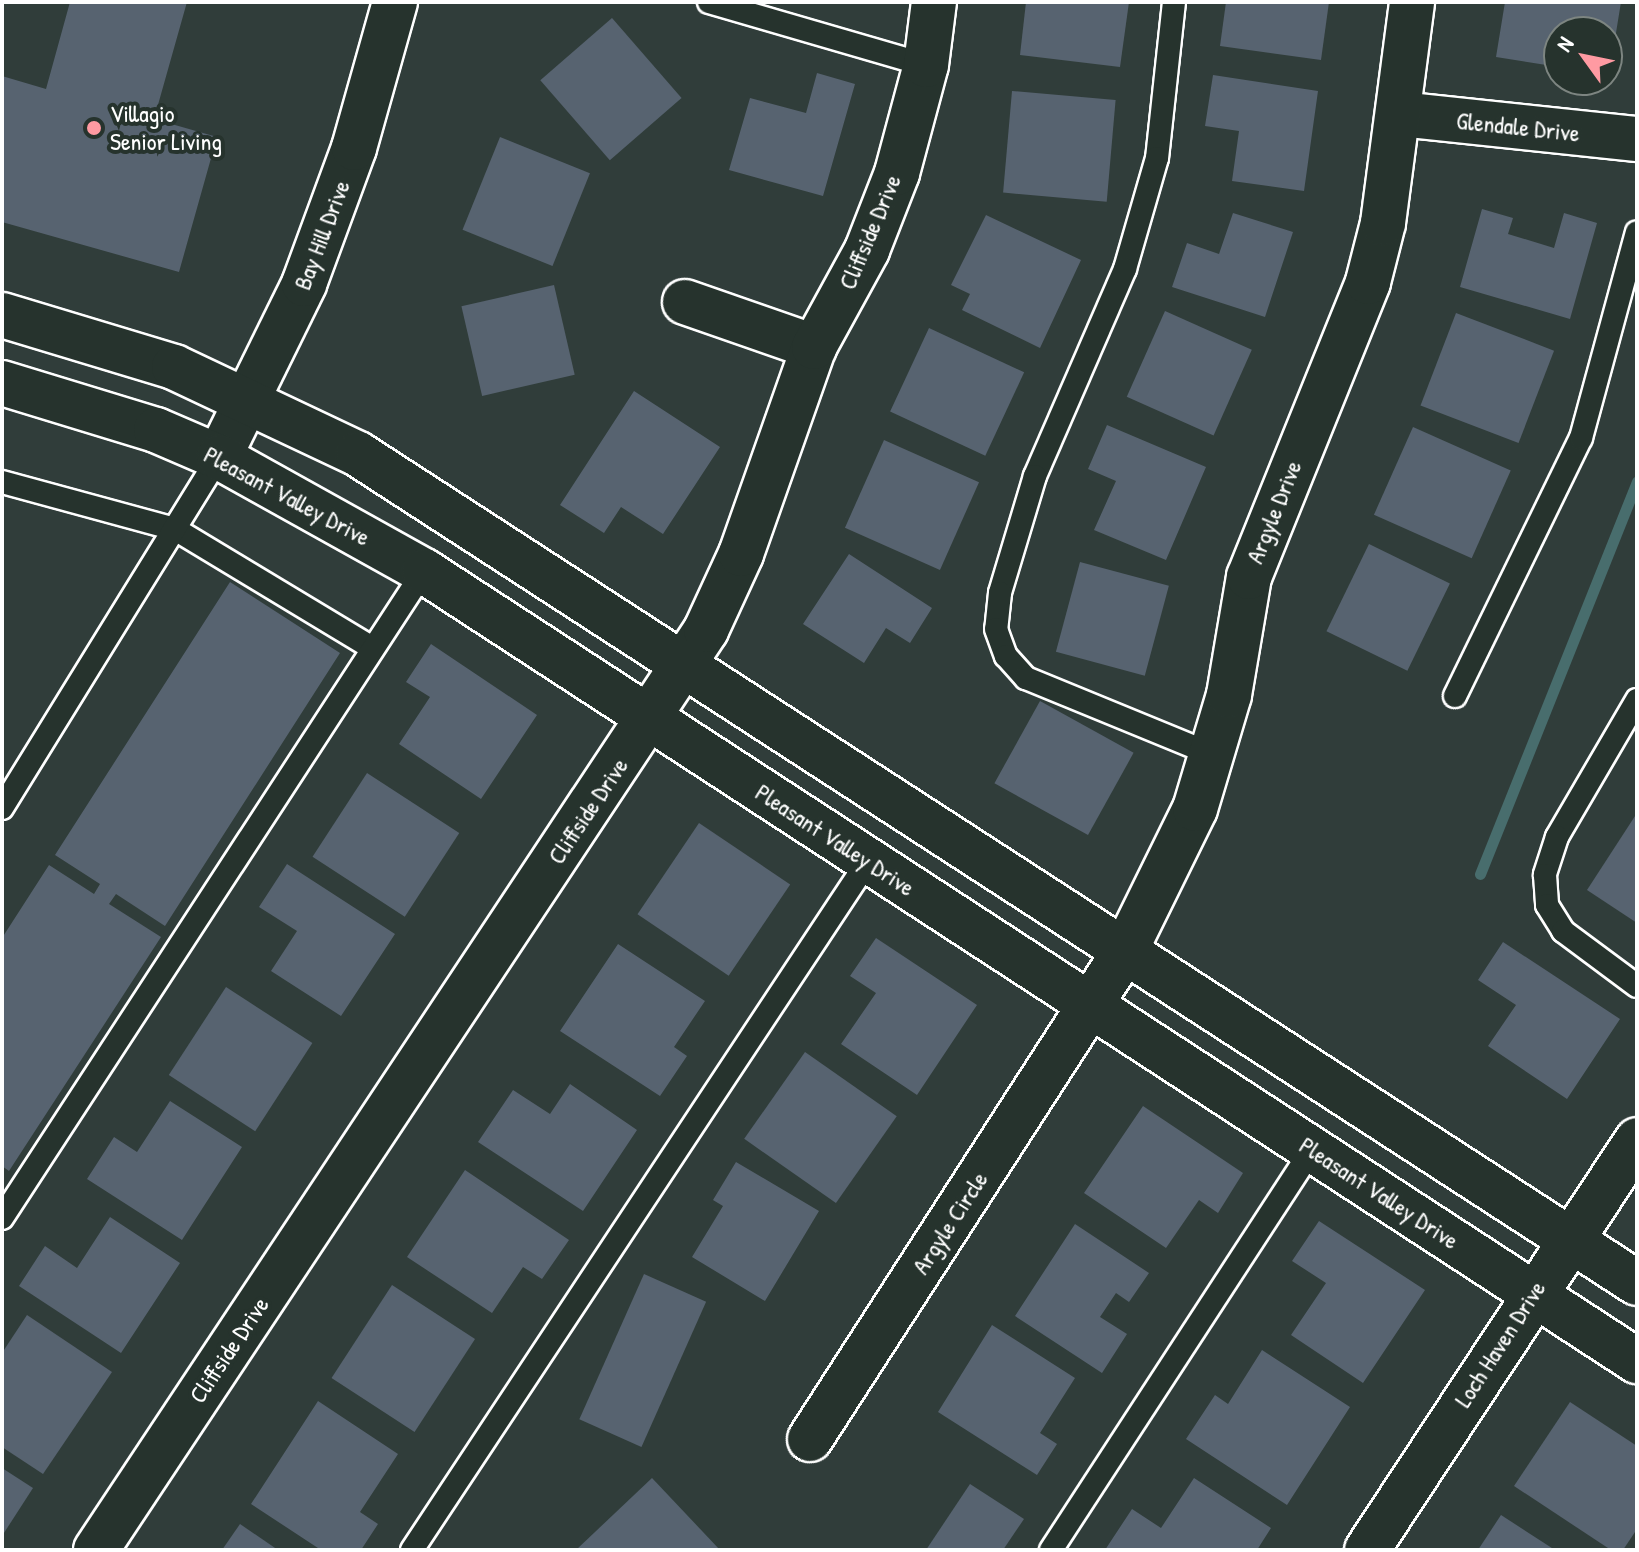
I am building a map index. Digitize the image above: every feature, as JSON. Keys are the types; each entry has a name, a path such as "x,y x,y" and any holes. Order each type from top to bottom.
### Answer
{"street":[{"name":"Bay Hill Drive","path":"219,457 304,284 354,148 395,2"},
{"name":"Cliffside Drive","path":"96,1550 649,719 729,586 814,347 867,250 897,173 926,65 934,2"},
{"name":"Argyle Drive","path":"1090,1006 1125,951 1195,809 1229,695 1249,577 1279,494 1350,338 1368,282 1383,223 1412,2"},
{"name":"Glendale Drive","path":"1399,114 1637,139"},
{"path":"685,302 814,347"},
{"path":"2,315 161,363 249,399 358,454 685,663 1637,1283"},
{"name":"Pleasant Valley Drive","path":"2,383 156,430 219,457 424,571 1637,1361"},
{"name":"Argyle Circle","path":"810,1439 1090,1006"},
{"name":"Loch Haven Drive","path":"1367,1550 1568,1238 1637,1140"}],"lane":[{"path":"709,2 926,65"},
{"path":"1174,2 1157,158 1125,269 1035,476 1000,593 996,629 1006,656 1026,678 1211,754"},
{"path":"1455,696 1581,438 1637,232"},
{"path":"2,808 219,457"},
{"path":"2,482 175,529 372,648"},
{"path":"2,1218 424,571"},
{"path":"1637,700 1557,837 1545,875 1547,905 1563,931 1637,986"},
{"path":"412,1550 868,861"},
{"path":"1051,1550 1312,1150"}],"building":[{"name":"Villagio Senior Living","path":"70,2 187,2 154,119 217,137 179,272 2,222 2,76 46,89"},
{"path":"1026,2 1129,2 1120,67 1020,55"},
{"path":"1226,2 1329,2 1321,60 1220,46"},
{"path":"1505,2 1621,2 1619,16 1543,16 1543,64 1496,57"},
{"path":"612,18 682,98 610,160 540,80"},
{"path":"817,73 855,84 823,196 729,170 750,98 806,113"},
{"path":"1213,75 1318,91 1304,191 1232,181 1239,131 1205,126"},
{"path":"1012,91 1116,100 1107,202 1003,193"},
{"path":"500,137 590,173 552,266 463,230"},
{"path":"1482,209 1513,218 1508,234 1554,248 1564,213 1597,223 1570,319 1460,287"},
{"path":"1233,213 1293,232 1265,317 1172,287 1187,243 1219,254"},
{"path":"986,215 1081,260 1040,348 962,310 970,294 951,285"},
{"path":"554,285 575,375 482,396 461,306"},
{"path":"1165,311 1252,350 1214,436 1127,397"},
{"path":"1456,313 1554,351 1519,443 1421,405"},
{"path":"929,328 1024,372 985,456 890,411"},
{"path":"634,391 720,447 663,534 621,507 604,533 560,505"},
{"path":"1107,425 1206,467 1166,560 1094,530 1116,481 1088,469"},
{"path":"1413,427 1511,471 1472,558 1374,515"},
{"path":"884,440 979,482 940,570 845,528"},
{"path":"1369,544 1450,583 1407,671 1326,631"},
{"path":"849,554 932,608 910,643 886,628 864,663 803,624"},
{"path":"1080,562 1169,586 1145,676 1056,652"},
{"path":"230,582 340,653 165,926 116,894 109,904 161,937 9,1171 2,1166 2,938 49,865 94,894 100,884 55,855"},
{"path":"431,644 537,715 481,799 399,744 430,697 406,682"},
{"path":"1040,701 1134,753 1088,835 994,783"},
{"path":"367,773 459,833 405,917 313,857"},
{"path":"1637,813 1637,923 1587,890"},
{"path":"699,823 790,885 729,976 637,914"},
{"path":"287,864 395,934 341,1016 271,971 297,931 259,907"},
{"path":"876,938 977,1005 917,1095 841,1044 876,993 850,976"},
{"path":"1503,942 1620,1019 1567,1099 1488,1046 1516,1005 1478,980"},
{"path":"618,944 705,1001 674,1047 687,1056 660,1096 560,1031"},
{"path":"226,987 312,1043 255,1131 169,1075"},
{"path":"805,1052 897,1116 836,1203 744,1139"},
{"path":"570,1084 637,1130 583,1211 478,1142 513,1090 550,1114"},
{"path":"170,1101 242,1147 182,1240 87,1179 114,1137 137,1152"},
{"path":"1143,1106 1243,1173 1218,1213 1199,1200 1166,1248 1084,1193"},
{"path":"736,1162 819,1211 765,1301 692,1257 723,1206 713,1200"},
{"path":"465,1170 569,1240 542,1279 523,1267 492,1313 407,1257"},
{"path":"110,1217 180,1263 121,1353 19,1286 45,1246 77,1268"},
{"path":"1319,1221 1425,1290 1363,1383 1291,1335 1326,1283 1292,1261"},
{"path":"1075,1224 1149,1273 1129,1302 1116,1293 1100,1317 1127,1334 1102,1373 1015,1316"},
{"path":"644,1274 706,1302 641,1447 579,1419"},
{"path":"392,1285 475,1339 415,1432 332,1378"},
{"path":"27,1315 112,1372 43,1474 2,1447 2,1353"},
{"path":"992,1325 1075,1378 1040,1433 1057,1444 1037,1475 938,1412"},
{"path":"1262,1350 1350,1407 1287,1505 1186,1439 1215,1395 1228,1404"},
{"path":"318,1401 398,1454 360,1512 378,1524 361,1550 321,1550 251,1504"},
{"path":"1570,1402 1637,1446 1637,1529 1623,1550 1611,1550 1514,1486"},
{"path":"2,1468 33,1488 2,1536"},
{"path":"652,1478 720,1550 576,1550"},
{"path":"1194,1478 1271,1528 1257,1550 1105,1550 1132,1509 1161,1528"},
{"path":"970,1484 1024,1519 1003,1550 926,1550"},
{"path":"1501,1515 1555,1550 1478,1550"},
{"path":"240,1524 278,1550 222,1550"}],"waterway":[{"path":"1480,874 1637,481"}],"place":[{"name":"Villagio Senior Living","path":"94,128"}]}
